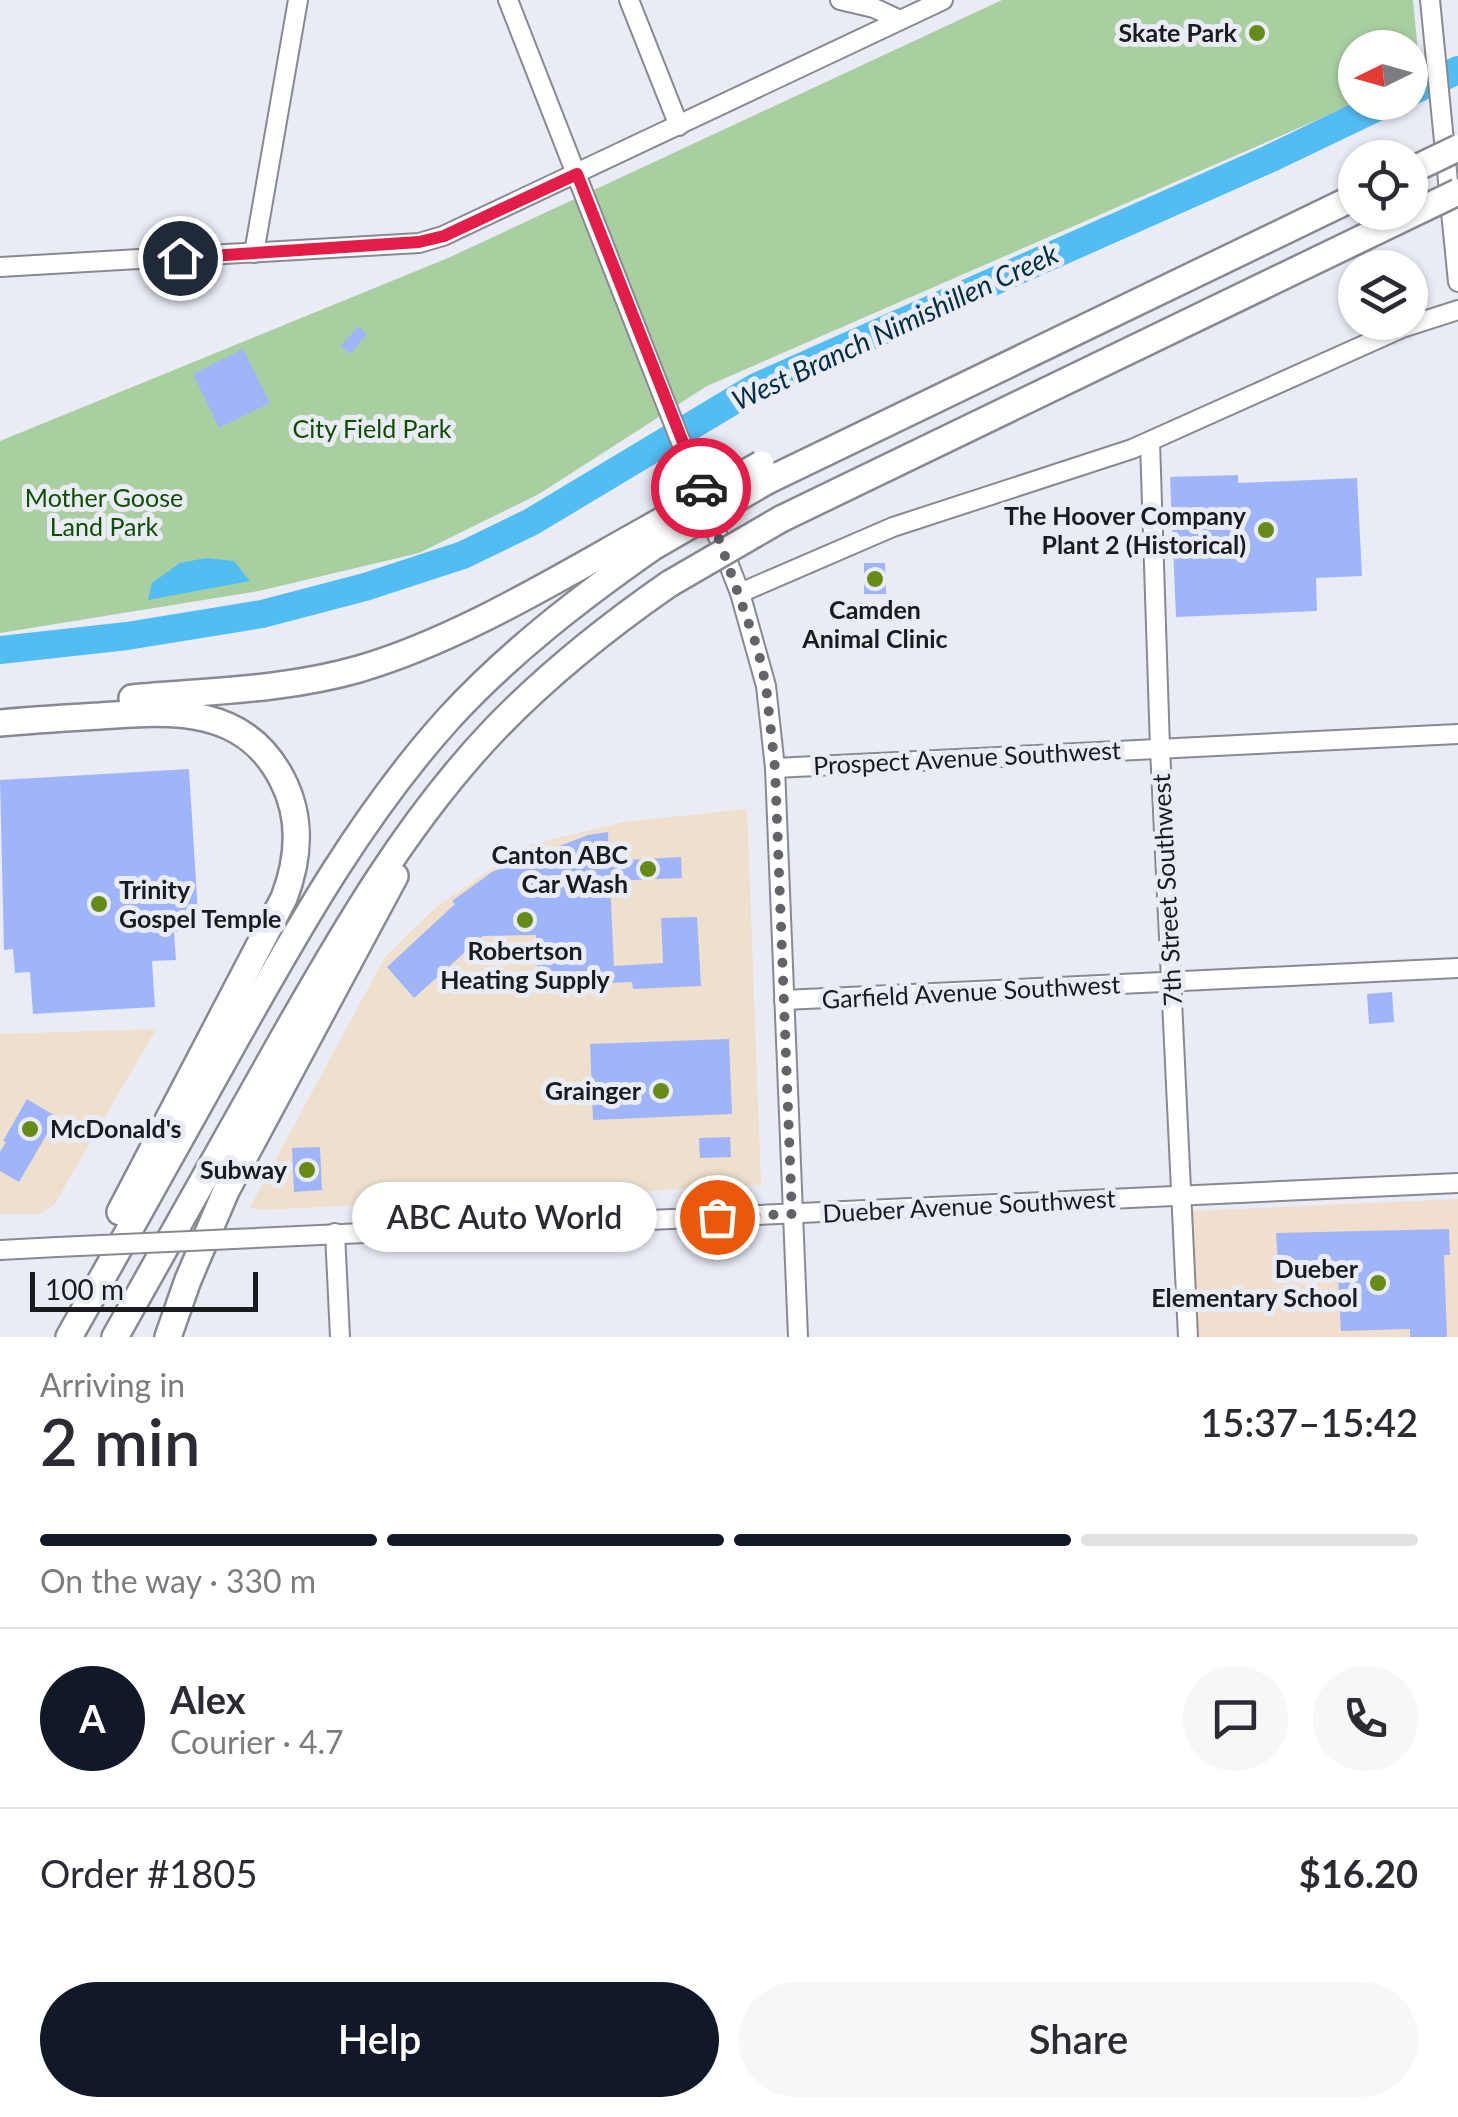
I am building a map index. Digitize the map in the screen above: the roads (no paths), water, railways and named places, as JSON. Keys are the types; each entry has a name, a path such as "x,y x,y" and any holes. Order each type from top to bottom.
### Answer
{"highway":[{"path":"1428,162 1458,148"},
{"path":"115,1337 366,898 474,752 530,694 587,644 670,584 781,518 1458,192"},
{"path":"0,708 283,684 358,669 456,630 650,538 764,472 1011,362 1338,205"},
{"path":"66,1337 305,919 378,807 451,717 506,662 650,538"},
{"path":"0,723 157,712 205,716 237,730 268,756 289,793 294,815 296,856 284,898 117,1218 66,1337"},
{"path":"168,1337 226,1190 385,900 418,824"}],"street":[{"path":"254,254 298,0"},
{"path":"508,0 691,461 740,593 766,686 775,768 798,1337"},
{"path":"629,0 679,126"},
{"path":"840,0 874,8 900,20"},
{"path":"0,267 254,254 419,242 444,236 943,0"},
{"path":"1430,0 1458,282"},
{"path":"740,593 893,527 1150,442 1402,328 1458,310"},
{"name":"7th Street Southwest","path":"1150,442 1188,1337"},
{"name":"Prospect Avenue Southwest","path":"775,768 1458,734"},
{"name":"Garfield Avenue Southwest","path":"784,1000 1458,968"},
{"name":"Dueber Avenue Southwest","path":"0,1250 1458,1184"},
{"path":"335,1233 340,1337"}],"water":[{"path":"206,558 234,561 250,581 148,600 152,583 180,563"}],"waterway":[{"name":"West Branch Nimishillen Creek","path":"1428,84 1458,70"},
{"name":"West Branch Nimishillen Creek","path":"0,650 127,636 262,614 365,587 463,555 531,522 756,387 1350,120"}],"place":[{"name":"Skate Park","path":"1257,33"},
{"name":"The Hoover Company Plant 2 (Historical)","path":"1266,530"},
{"name":"Camden Animal Clinic","path":"875,579"},
{"name":"Canton ABC Car Wash","path":"648,869"},
{"name":"Trinity Gospel Temple","path":"99,904"},
{"name":"Robertson Heating Supply","path":"525,920"},
{"name":"Grainger","path":"661,1091"},
{"name":"McDonald's","path":"30,1129"},
{"name":"Subway","path":"307,1170"},
{"name":"ABC Auto World","path":"717,1217"},
{"name":"Dueber Elementary School","path":"1378,1283"}],"park label":[{"name":"City Field Park","path":"372,429"},
{"name":"Mother Goose Land Park","path":"104,512"}]}
